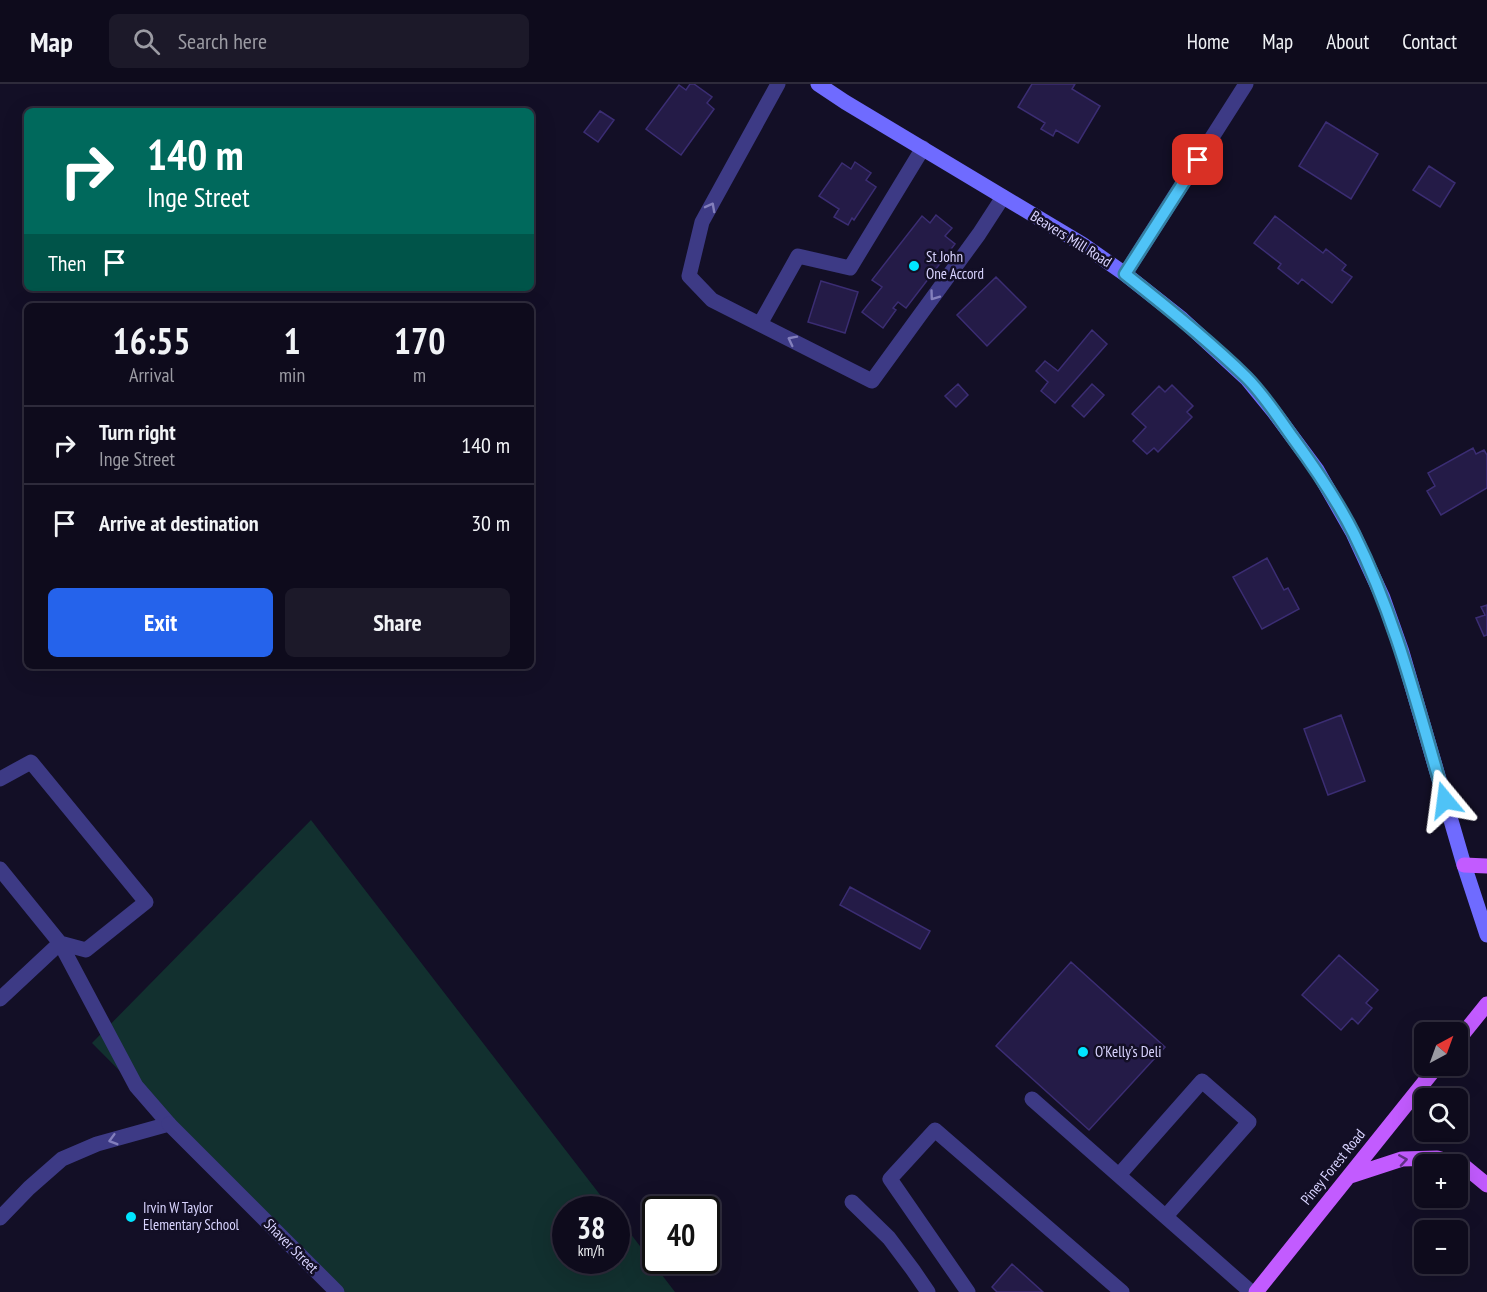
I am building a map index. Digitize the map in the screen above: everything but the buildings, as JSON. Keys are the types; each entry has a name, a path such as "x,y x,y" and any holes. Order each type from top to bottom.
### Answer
{"main road":[{"path":"1464,865 1487,866"},
{"path":"1468,1028 1487,1004"},
{"name":"Piney Forest Road","path":"1256,1292 1429,1076"},
{"path":"1350,1176 1402,1159 1414,1159"},
{"path":"1468,1169 1487,1185"}],"street":[{"path":"778,84 702,222 689,276 712,300 872,381 979,234 1003,197"},
{"name":"Beavers Mill Road","path":"818,84 1082,244 1125,274 1182,319 1247,379 1275,412 1317,470 1353,533 1383,598 1402,652 1464,865 1487,935"},
{"path":"1125,274 1246,84"},
{"path":"760,324 798,256 850,268 923,148"},
{"path":"0,779 32,762 146,902 86,950 60,943 0,999"},
{"name":"Shaver Street","path":"0,869 60,943 136,1086 169,1124 337,1292"},
{"path":"1119,1175 1202,1081 1249,1122 1166,1216"},
{"path":"1032,1099 1251,1292"},
{"path":"0,1218 62,1159 98,1144 169,1124"},
{"path":"968,1292 890,1179 935,1130 1122,1292"},
{"path":"852,1202 888,1238 928,1292"}],"green space":[{"path":"311,820 601,1196 552,1196 552,1274 630,1274 630,1233 642,1249 642,1274 661,1274 675,1292 339,1292 92,1043"}],"place":[{"name":"St John One Accord","path":"914,266"},
{"name":"O’Kelly’s Deli","path":"1083,1052"},
{"name":"Irvin W Taylor Elementary School","path":"131,1217"}],"route":[{"path":"1198,160 1125,274 1182,319 1247,379 1275,412 1317,470 1353,533 1383,598 1402,652 1445,800"}]}
